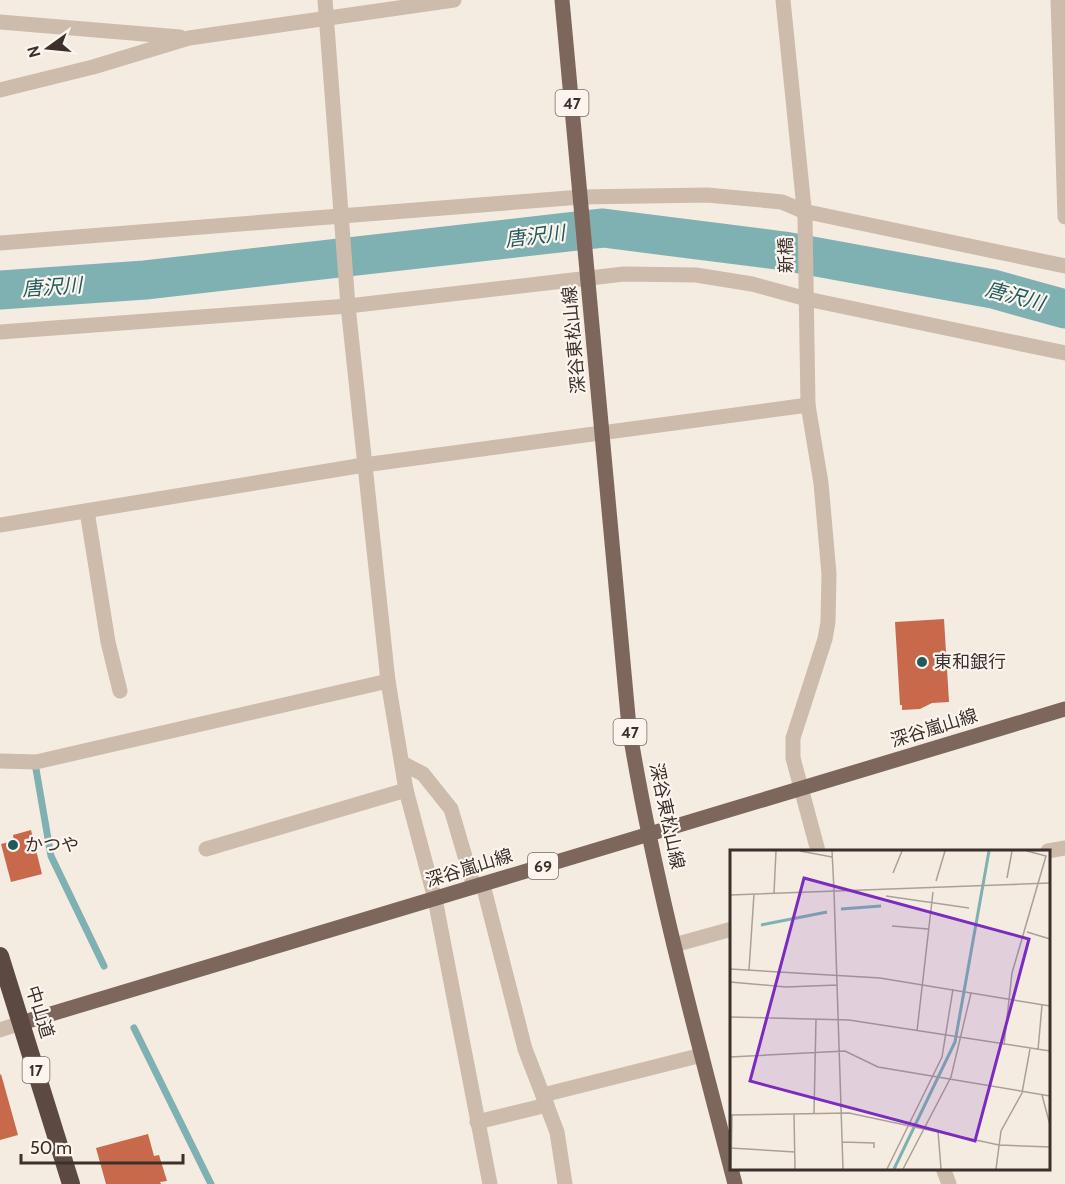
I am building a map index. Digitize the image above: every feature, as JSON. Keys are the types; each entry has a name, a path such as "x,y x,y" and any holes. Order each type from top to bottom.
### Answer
{"highway":[{"name":"中山道","path":"0,956 71,1184"}],"main road":[{"name":"47","path":"562,0 588,274"},
{"name":"深谷東松山線","path":"588,274 629,727 637,777 674,945 730,1164"},
{"name":"深谷嵐山線","path":"21,1023 1065,710"},
{"name":"深谷東松山線","path":"731,1169 735,1184"}],"street":[{"path":"325,0 348,302 388,681 406,790 435,899 490,1184"},
{"path":"0,90 93,67 189,38 454,0"},
{"name":"新橋","path":"783,0 804,215 808,405 821,483 826,533 828,605 825,639 793,738 793,758 818,850"},
{"path":"1058,0 1065,217"},
{"path":"0,22 189,38"},
{"path":"0,243 342,222 581,201 707,195 782,202 804,215 1065,266"},
{"path":"0,332 348,302 588,274 696,275 807,295 1065,353"},
{"path":"0,525 364,465 808,405"},
{"path":"87,511 108,642 120,692"},
{"path":"0,761 36,762 388,681"},
{"path":"402,763 423,774 452,809 478,886 525,1049 557,1132 565,1184"},
{"path":"206,849 406,790"},
{"path":"1050,851 1065,848"},
{"path":"674,945 730,930"},
{"path":"0,1030 21,1023"},
{"path":"477,1122 702,1055"},
{"path":"944,1169 949,1184"}],"building":[{"name":"東和銀行","path":"944,619 949,702 932,703 920,709 902,710 895,622"},
{"path":"31,830 42,874 11,882 1,844 14,841 13,835"},
{"path":"0,1075 18,1135 0,1140"},
{"path":"148,1134 154,1156 159,1155 167,1181 160,1182 161,1184 106,1184 96,1148"}],"waterway":[{"name":"唐沢川","path":"0,290 145,280 603,228 784,251 993,289 1065,309"},
{"path":"36,769 51,856 104,966"},
{"path":"134,1028 211,1184"}],"place":[{"name":"東和銀行","path":"922,662"},
{"name":"かつや","path":"13,845"}]}
